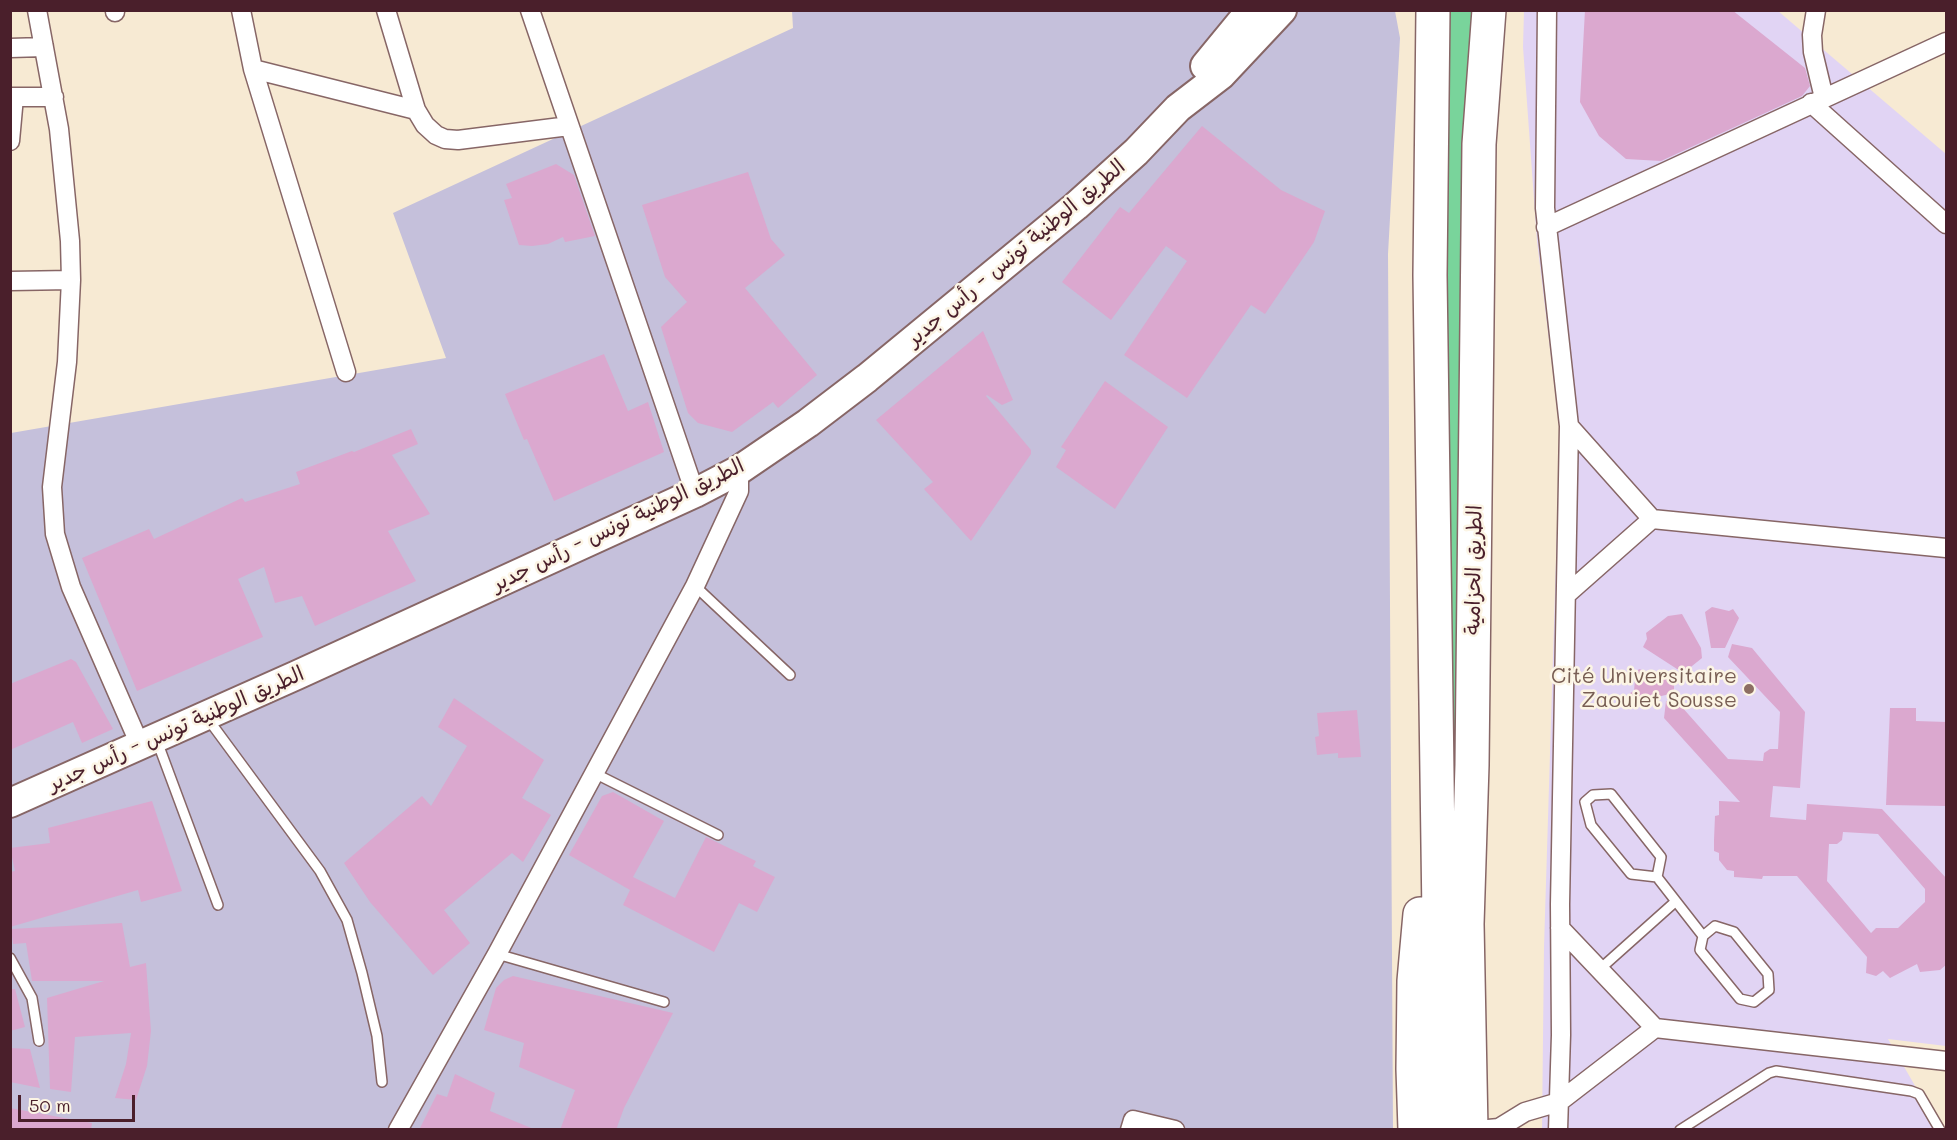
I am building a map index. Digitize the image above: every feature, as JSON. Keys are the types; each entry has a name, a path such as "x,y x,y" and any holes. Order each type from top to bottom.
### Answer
{"highway":[{"name":"الطريق الحزامية","path":"1433,10 1430,275 1442,1130"},
{"name":"الطريق الحزامية","path":"1471,1130 1467,924 1472,765 1479,144 1489,10"},
{"path":"1472,765 1487,950 1488,1129"},
{"path":"1415,1130 1414,981 1436,766"}],"main road":[{"name":"الطريق الوطنية تونس - رأس جدير","path":"1178,108 1206,64 1251,10"},
{"name":"الطريق الوطنية تونس - رأس جدير","path":"10,803 695,493 740,470 808,423 958,305 1076,206 1136,152 1178,108 1221,75 1282,10"}],"street":[{"path":"37,10 59,129 72,280 67,362 52,487 55,534 70,587 148,741"},
{"path":"241,10 253,69 346,372"},
{"path":"386,10 416,110 425,125 436,135 445,140 458,140 569,126"},
{"path":"530,10 695,493"},
{"path":"1547,10 1544,190 1546,227 1569,426 1558,1130"},
{"path":"1816,10 1812,35 1817,100 1947,224"},
{"path":"1546,227 1947,42"},
{"path":"10,48 44,47"},
{"path":"253,69 416,110"},
{"path":"10,141 12,97 54,97"},
{"path":"10,281 72,280"},
{"path":"1569,426 1652,519 1947,548"},
{"path":"398,1130 497,954 695,586 739,491 740,470"},
{"path":"1566,595 1652,519"},
{"path":"1560,928 1655,1028 1947,1061"},
{"path":"1488,1129 1499,1128 1525,1112 1559,1102 1655,1028"},
{"path":"1130,1130 1133,1120 1175,1130"}],"lane":[{"path":"695,586 790,675"},
{"path":"205,715 320,870 347,920 377,1036 382,1082"},
{"path":"148,741 218,904"},
{"path":"594,773 718,835"},
{"path":"1657,877 1631,874 1591,825 1584,802 1593,795 1611,794 1661,857 1657,877 1702,936 1700,950 1740,999 1754,1002 1769,990 1768,974 1734,932 1715,926 1702,936"},
{"path":"1600,969 1675,902"},
{"path":"497,954 664,1002"},
{"path":"10,958 32,998 39,1041"},
{"path":"1680,1130 1769,1073 1776,1071 1911,1091 1919,1094 1940,1130"}],"shaded area":[{"path":"792,11 1395,11 1400,38 1388,254 1393,1129 11,1130 11,433 446,358 393,213 793,28"},
{"name":"Cité Universitaire Zaouiet Sousse","path":"1524,11 1778,11 1946,154 1946,1046 1888,1039 1940,1129 1542,1129 1544,947 1560,431 1537,241 1523,47"}],"green space":[{"path":"1444,11 1482,11 1458,429 1459,750 1456,866 1449,866 1452,589 1450,488 1444,430"}],"building":[{"path":"1585,10 1732,10 1805,68 1810,86 1802,96 1661,161 1626,159 1599,136 1580,102"},
{"path":"1202,126 1281,190 1325,211 1314,242 1265,314 1251,305 1187,398 1124,355 1187,261 1166,246 1111,320 1062,282 1120,207 1129,213"},
{"path":"556,164 574,175 595,236 565,242 563,237 548,244 519,245 504,200 512,198 506,184"},
{"path":"748,172 771,239 785,255 745,288 817,375 778,408 773,402 732,432 698,423 688,413 661,327 687,302 665,277 642,205"},
{"path":"983,331 1013,400 1002,405 986,396 1031,450 1031,454 971,541 924,489 933,482 876,420"},
{"path":"604,354 628,411 648,402 664,452 554,501 527,439 524,440 505,394"},
{"path":"1105,381 1168,427 1115,509 1056,467 1066,450 1061,447"},
{"path":"411,429 418,444 392,455 430,514 388,531 416,581 315,626 302,596 275,603 264,567 238,579 263,637 137,691 82,558 149,529 154,539 242,498 245,502 300,484 296,472"},
{"path":"1712,607 1729,611 1733,609 1739,618 1725,648 1711,648 1705,612"},
{"path":"1682,614 1701,648 1702,658 1687,670 1677,669 1643,647 1647,639 1646,633 1668,616"},
{"path":"1732,644 1752,648 1805,712 1800,788 1773,786 1770,817 1806,820 1807,804 1882,809 1947,879 1947,964 1940,970 1920,972 1917,964 1890,978 1883,971 1876,976 1866,973 1867,957 1797,876 1763,876 1762,879 1734,877 1734,871 1727,870 1719,860 1719,853 1714,851 1714,840 1715,816 1719,815 1719,801 1740,802 1664,718 1666,701 1682,703 1681,706 1728,759 1763,761 1764,753 1770,749 1778,749 1780,712 1728,657","holes":["1843,832 1878,834 1925,889 1925,902 1898,928 1876,928 1871,933 1827,881 1829,844 1837,844 1842,840"]},
{"path":"71,659 76,662 113,729 82,743 73,722 10,750 10,684"},
{"path":"1639,669 1674,681 1674,693 1636,702 1630,693 1634,691 1635,679 1633,677"},
{"path":"454,698 544,760 522,798 551,815 523,862 512,853 444,910 470,943 433,975 370,902 344,863 422,796 431,806 467,746 438,727"},
{"path":"1890,708 1916,708 1916,721 1947,722 1947,806 1886,805"},
{"path":"1357,710 1361,757 1338,758 1338,753 1317,755 1315,737 1319,736 1317,713"},
{"path":"613,792 664,821 633,877 675,898 706,837 756,861 753,866 775,877 757,912 739,903 714,952 623,905 630,890 569,855 602,796"},
{"path":"152,801 182,891 141,902 138,890 10,927 10,872 15,871 10,848 50,843 48,828"},
{"path":"122,923 130,967 146,963 151,1031 147,1066 136,1100 115,1098 126,1064 131,1033 75,1037 71,1092 50,1089 47,998 104,981 32,981 26,943 13,944 11,929"},
{"path":"513,976 673,1013 624,1108 616,1130 560,1130 575,1090 519,1067 524,1043 484,1030 496,988 504,980"},
{"path":"10,989 15,989 25,1027 10,1031"},
{"path":"10,1048 30,1049 40,1088 10,1082"},
{"path":"455,1074 495,1093 490,1111 536,1130 419,1130 437,1094 447,1097"},
{"path":"10,1108 92,1123 91,1130 10,1130"}],"place":[{"name":"Cité Universitaire Zaouiet Sousse","path":"1749,689"}]}
